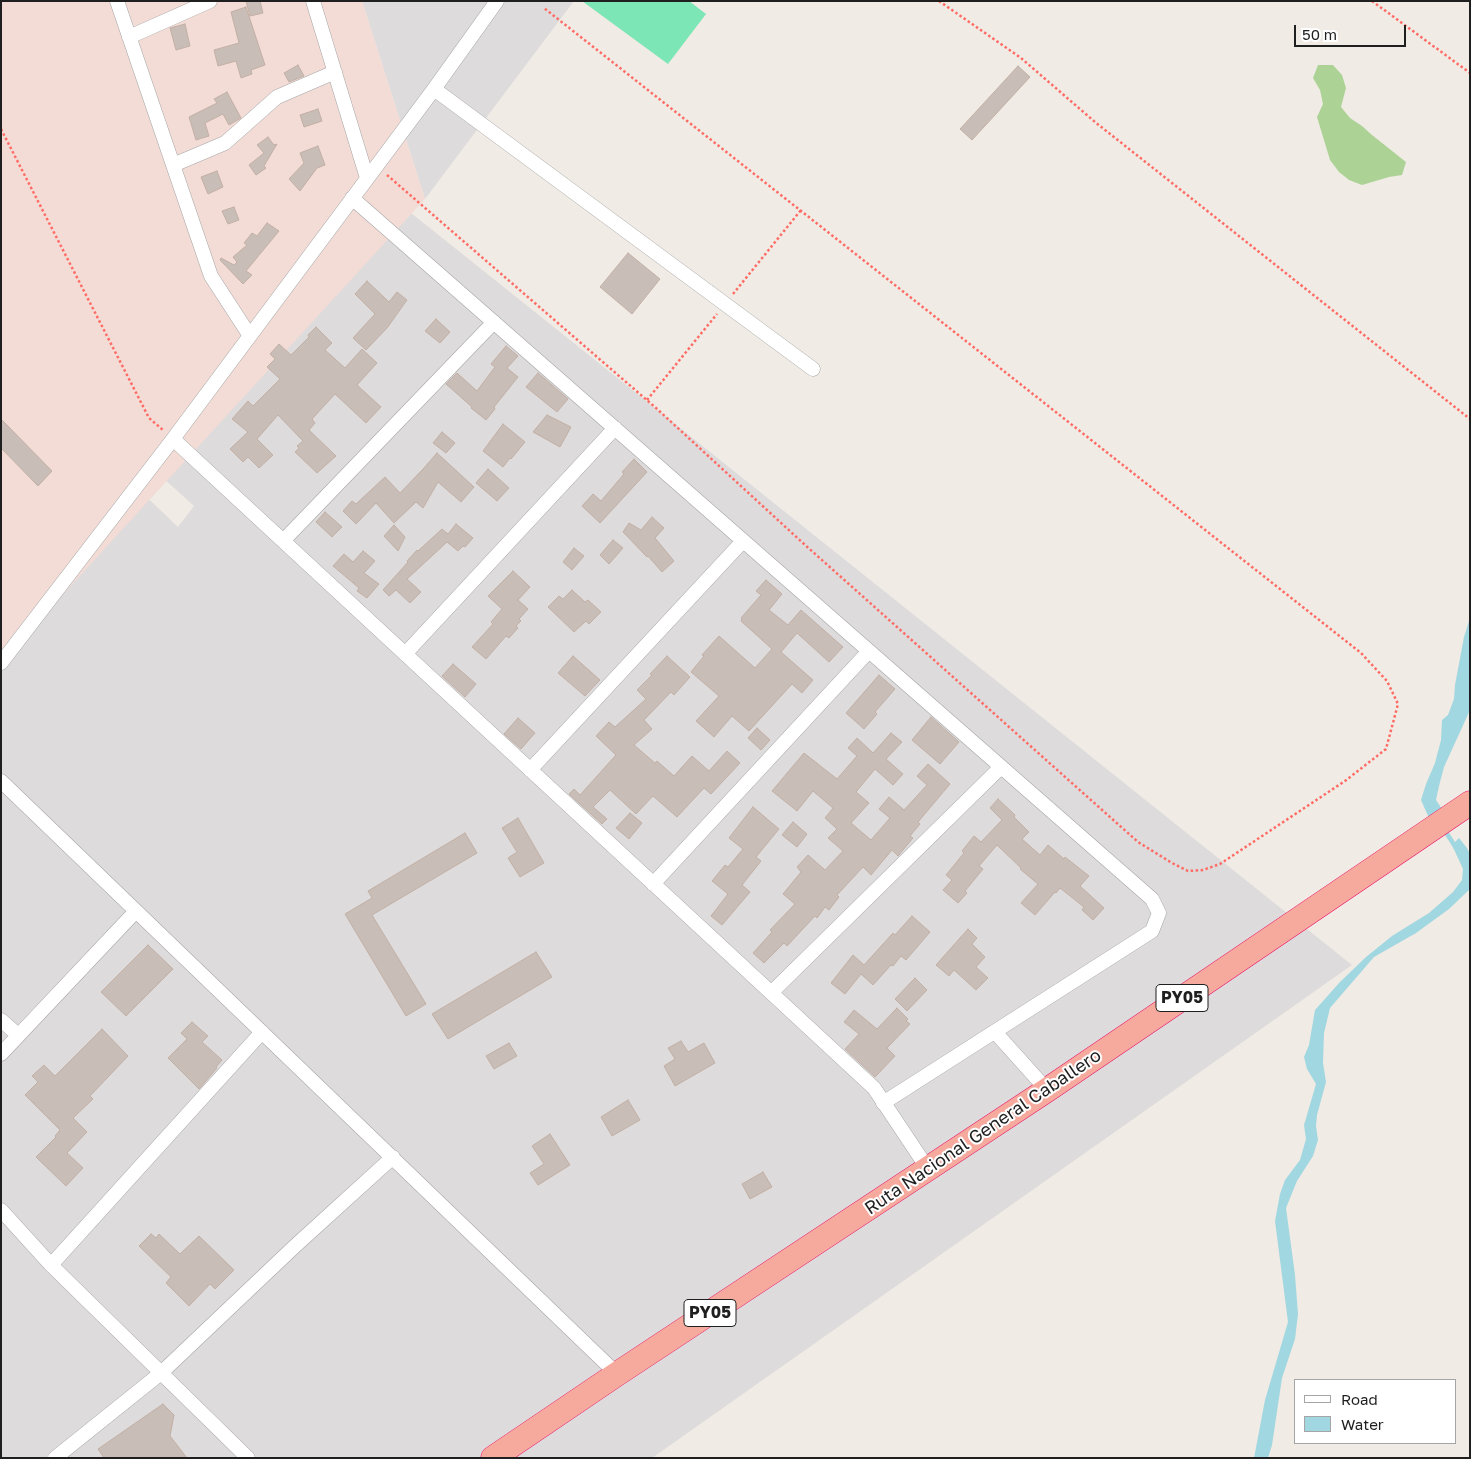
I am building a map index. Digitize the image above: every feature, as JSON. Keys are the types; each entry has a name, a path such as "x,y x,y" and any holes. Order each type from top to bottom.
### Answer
{"highway":[{"name":"Ruta Nacional General Caballero","path":"493,1458 1047,1090 1470,802"}],"street":[{"path":"117,1 211,276 250,336"},
{"path":"129,38 210,1"},
{"path":"313,1 367,178"},
{"path":"1,663 173,439 434,89 497,1"},
{"path":"173,165 225,144 277,97 335,72"},
{"path":"434,89 813,369"},
{"path":"352,198 1152,899 1159,913 1152,931 883,1103"},
{"path":"283,542 494,322"},
{"path":"405,654 614,428"},
{"path":"173,439 874,1088 928,1169"},
{"path":"530,770 743,541"},
{"path":"653,884 869,651"},
{"path":"771,993 1001,767"},
{"path":"1,781 617,1374"},
{"path":"1,1054 136,910"},
{"path":"1,1020 18,1035"},
{"path":"51,1265 262,1032"},
{"path":"995,1032 1047,1090"},
{"path":"55,1458 161,1373 295,1246 393,1157"},
{"path":"1,1210 51,1265 248,1458"}],"path":[{"path":"939,1 1021,58 1095,122 1470,419"},
{"path":"1372,1 1470,73"},
{"path":"376,166 656,408 797,537 1138,842 1172,863 1188,871 1203,870 1220,864 1345,781 1386,749 1398,704 1387,681 1362,653 544,8"},
{"path":"1,128 149,418 173,439"}],"shaded area":[{"path":"1,1 362,1 425,199 1,662"},
{"path":"362,1 574,1 425,199"},
{"path":"368,195 402,224 411,213 1352,965 652,1458 1,1458 1,358 178,527 194,506 152,468"}],"green space":[{"path":"582,1 689,1 706,14 668,64"},
{"path":"1318,65 1333,65 1342,75 1346,88 1341,107 1350,118 1406,162 1402,175 1362,185 1349,180 1339,172 1330,160 1317,117 1323,104 1320,90 1313,78"}],"water":[{"path":"1470,618 1470,710 1444,767 1436,800 1442,809 1429,818 1421,800 1435,763 1441,740 1442,720 1448,715 1454,699 1464,637"},
{"path":"1459,838 1470,854 1470,889 1449,909 1416,933 1374,957 1330,1008 1324,1033 1323,1063 1326,1082 1317,1115 1318,1140 1313,1156 1297,1181 1286,1208 1298,1314 1295,1339 1282,1378 1272,1445 1268,1458 1254,1458 1265,1400 1288,1322 1275,1221 1280,1194 1285,1180 1300,1160 1306,1139 1304,1125 1316,1084 1307,1069 1304,1057 1309,1045 1315,1010 1366,957 1392,936 1429,913 1453,892 1462,880 1463,869 1452,845"}],"building":[{"path":"246,1 260,1 263,13 250,16"},
{"path":"246,7 265,65 251,70 252,74 241,78 236,61 218,66 214,50 239,43 231,12"},
{"path":"185,24 190,46 176,50 170,28"},
{"path":"298,65 304,76 289,82 284,73"},
{"path":"1018,66 1030,77 972,140 960,129"},
{"path":"227,92 241,118 229,125 223,114 205,123 209,136 196,140 189,117 217,103 214,99"},
{"path":"318,109 322,121 304,127 300,115"},
{"path":"268,137 274,145 277,144 264,166 266,168 256,175 249,165 264,153 257,145"},
{"path":"318,146 325,165 317,168 300,191 289,179 304,163 300,153"},
{"path":"217,171 223,187 208,194 201,177"},
{"path":"234,207 239,220 228,224 222,211"},
{"path":"267,223 279,231 246,271 252,275 243,284 220,260 221,258 234,265 237,262 233,257 247,245 244,243 252,233 257,236"},
{"path":"628,253 660,279 632,314 600,287"},
{"path":"367,281 389,302 397,292 407,300 387,328 366,350 353,338 375,314 355,294"},
{"path":"436,319 450,332 440,343 425,331"},
{"path":"316,327 332,343 325,350 345,368 362,349 377,363 357,385 381,407 366,423 335,394 312,419 315,423 309,430 336,456 317,473 295,452 299,448 297,446 303,441 278,415 257,439 273,455 259,468 248,457 243,462 230,449 248,432 232,419 248,401 253,406 280,379 267,367 275,359 270,354 279,344 291,355"},
{"path":"506,346 518,356 507,368 518,377 486,420 446,384 457,373 477,391 495,367 491,364"},
{"path":"538,373 568,399 557,412 526,387"},
{"path":"547,415 571,427 560,447 533,432"},
{"path":"1,419 52,471 38,486 1,448"},
{"path":"503,424 525,442 503,467 483,451"},
{"path":"442,432 455,443 446,453 433,443"},
{"path":"437,453 474,487 461,502 438,482 423,508 416,502 394,523 376,503 356,524 343,511 352,501 356,504 385,477 400,493"},
{"path":"634,459 647,472 600,523 582,506 593,494 601,501"},
{"path":"488,469 509,488 497,501 476,483"},
{"path":"325,512 342,527 332,537 316,522"},
{"path":"652,517 664,528 655,538 674,561 662,572 623,532 629,523 641,530"},
{"path":"456,524 473,538 465,547 463,546 458,551 447,542 407,579 421,592 410,603 396,590 389,596 383,590 417,550 442,529 448,534"},
{"path":"394,525 405,537 398,551 384,536"},
{"path":"613,540 623,548 609,564 600,555"},
{"path":"574,548 584,556 572,570 563,562"},
{"path":"363,551 375,561 364,573 379,584 367,598 357,591 359,588 333,566 344,554 353,562"},
{"path":"513,571 530,587 518,600 528,609 519,619 521,621 516,626 518,628 509,638 506,636 486,659 472,647 493,624 491,622 502,609 488,596"},
{"path":"766,580 782,594 769,610 788,625 801,610 843,647 829,662 797,633 781,652 813,680 802,693 792,684 749,731 732,716 714,737 696,721 719,696 691,672 704,656 702,655 719,636 755,668 772,649 741,621 741,618 761,595 756,591"},
{"path":"572,590 585,602 588,600 601,612 589,624 586,621 574,632 548,607 559,596 563,599"},
{"path":"573,656 600,680 585,696 558,673"},
{"path":"667,656 690,677 674,695 671,692 644,720 652,729 634,745 674,776 692,756 709,771 727,751 740,763 711,794 704,788 677,817 653,796 636,814 610,790 593,807 607,819 602,824 569,794 574,789 580,795 616,755 596,736 609,722 615,727 646,699 637,690"},
{"path":"453,664 476,684 465,697 442,676"},
{"path":"879,675 895,689 875,712 877,714 864,729 846,713"},
{"path":"931,717 959,742 940,764 912,740"},
{"path":"518,718 535,733 521,749 504,734"},
{"path":"757,728 770,740 761,750 748,738"},
{"path":"891,733 902,742 886,759 903,774 893,785 875,769 856,792 869,803 851,823 871,840 890,818 879,809 889,797 904,810 927,785 917,776 928,764 950,784 918,822 920,824 910,836 913,838 898,856 892,850 871,875 863,867 837,895 839,897 829,910 825,907 817,918 815,916 787,946 784,943 764,963 753,953 772,932 770,930 795,904 783,894 801,872 797,867 808,855 825,870 843,851 828,838 837,829 825,818 833,808 813,791 797,811 772,791 804,753 837,779 857,756 848,748 857,738 873,753"},
{"path":"998,799 1029,832 1022,839 1040,855 1048,845 1064,859 1065,857 1089,876 1080,886 1104,908 1093,920 1082,910 1084,907 1060,888 1035,915 1021,903 1038,884 1020,869 997,845 979,866 983,869 958,903 943,890 952,880 946,875 964,853 962,851 974,836 981,842 1002,820 990,808"},
{"path":"753,807 779,829 756,857 761,861 742,885 750,892 722,925 711,916 728,894 712,881 725,865 728,867 743,849 729,838"},
{"path":"630,813 642,823 629,839 616,828"},
{"path":"518,818 544,863 520,877 508,858 517,852 502,828"},
{"path":"793,822 807,834 797,847 782,835"},
{"path":"465,833 477,853 372,915 426,1004 406,1016 345,914 372,898 368,891"},
{"path":"912,916 930,932 906,960 901,956 873,985 861,974 845,994 831,983 853,955 864,965 893,933 895,935"},
{"path":"968,929 977,938 972,944 985,957 976,967 988,978 976,990 954,970 949,976 936,965"},
{"path":"148,945 173,969 126,1016 101,992"},
{"path":"536,952 552,977 448,1039 432,1014"},
{"path":"915,978 927,990 907,1011 895,999"},
{"path":"897,1008 908,1019 906,1021 910,1024 887,1048 895,1056 875,1077 845,1049 859,1034 844,1022 854,1010 877,1029"},
{"path":"192,1022 208,1036 202,1042 222,1060 199,1089 168,1058 187,1039 181,1033"},
{"path":"102,1029 128,1056 90,1096 93,1099 73,1118 87,1132 67,1153 83,1168 66,1186 36,1157 56,1137 60,1130 25,1095 38,1082 32,1076 44,1065 55,1076"},
{"path":"681,1041 688,1052 704,1043 715,1063 675,1086 664,1066 675,1059 668,1048"},
{"path":"509,1043 517,1056 494,1069 486,1056"},
{"path":"628,1100 640,1120 612,1136 601,1117"},
{"path":"550,1134 570,1165 538,1185 530,1173 544,1164 532,1146"},
{"path":"763,1172 772,1187 750,1199 742,1184"},
{"path":"151,1234 156,1238 159,1234 180,1254 199,1236 234,1270 215,1289 210,1284 189,1306 166,1283 171,1277 139,1246"},
{"path":"163,1404 174,1415 170,1436 187,1458 104,1458 98,1449"}],"waterway":[{"path":"1444,829 1456,848"}]}
